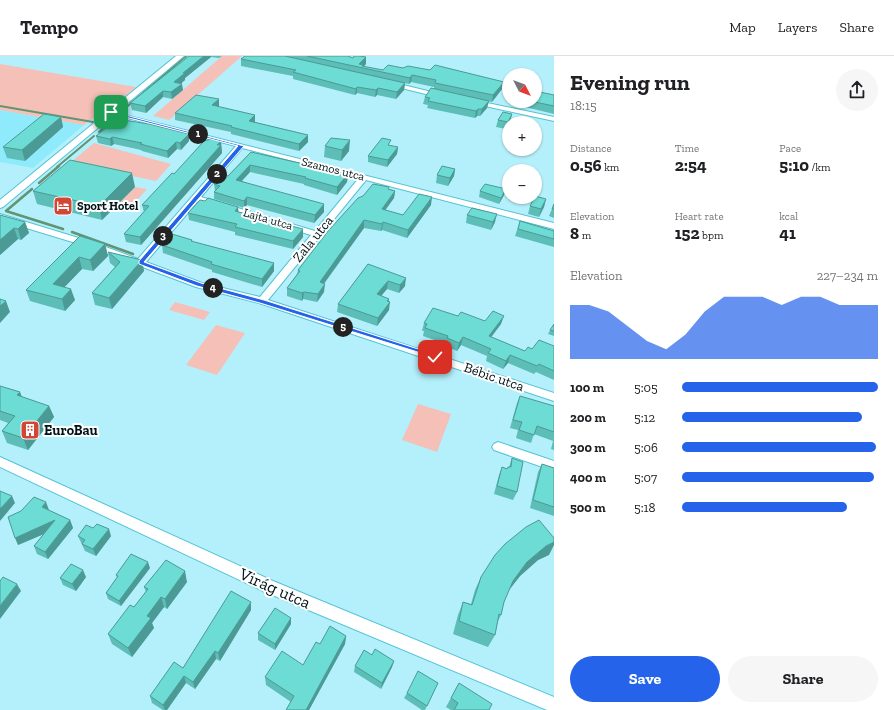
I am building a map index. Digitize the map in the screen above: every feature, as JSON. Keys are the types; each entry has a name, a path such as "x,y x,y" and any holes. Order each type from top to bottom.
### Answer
{"street":[{"path":"0,205 180,56"},
{"path":"386,83 452,98"},
{"path":"467,101 554,119"},
{"name":"Szamos utca","path":"111,112 554,226"},
{"path":"141,262 241,146"},
{"name":"Zala utca","path":"262,301 364,177"},
{"name":"Lajta utca","path":"196,198 317,234"},
{"name":"Bébic utca","path":"0,217 52,232 141,262 199,284 262,301 467,367 554,398"},
{"path":"498,447 554,466"},
{"name":"Virág utca","path":"0,462 268,586 554,705"}],"shaded area":[{"path":"222,56 242,56 169,120 153,116"},
{"path":"0,64 136,87 102,115 99,114 84,125 0,110"},
{"path":"0,110 84,125 33,168 0,162"},
{"path":"94,143 171,164 156,181 70,163"},
{"path":"55,186 121,201 135,187 147,189 128,210 49,192"},
{"path":"175,302 210,312 204,320 169,310"},
{"path":"216,325 245,333 217,375 186,365"},
{"path":"418,404 451,414 437,452 402,440"}],"building":[{"path":"189,56 204,56 174,82 182,84 171,92 163,91 145,106 130,103"},
{"path":"245,56 285,56 405,83 397,92 378,88 376,90 357,87 356,89 293,72 296,70 241,59"},
{"path":"307,56 348,56 353,58 354,56 366,57 359,64 363,65 362,66 383,70 388,65 403,68 408,66 430,70 435,65 502,82 502,84 493,95 435,83 436,80 412,75 410,78"},
{"path":"431,88 489,101 482,109 478,109 476,111 428,101 430,98 425,97"},
{"path":"542,92 554,95 554,106 542,104"},
{"path":"196,95 219,99 212,105 255,115 249,121 308,135 299,144 231,127 232,126 175,113"},
{"path":"503,112 512,114 511,116 502,116 502,121 498,120"},
{"path":"44,114 61,117 22,150 3,147"},
{"path":"117,119 149,124 189,134 180,143 176,142 167,151 140,144 142,143 112,137 110,139 96,136"},
{"path":"331,138 350,140 342,150 325,146"},
{"path":"382,138 391,140 388,145 398,147 388,160 368,156"},
{"path":"211,139 221,141 217,145 221,145 140,237 124,234 149,206 142,205 172,173 174,174 204,141"},
{"path":"251,152 348,174 337,187 305,178 306,177 250,165 236,180 324,204 315,215 247,197 244,201 214,192 220,186 214,184 223,175 228,176"},
{"path":"70,160 132,173 99,206 33,191"},
{"path":"442,166 455,169 450,178 437,175"},
{"path":"373,184 389,187 388,189 395,191 382,209 403,215 419,194 432,197 408,230 383,222 382,224 364,220 320,282 325,284 318,294 302,293 287,288 300,271 298,270 329,230"},
{"path":"485,184 502,188 502,196 501,198 480,191"},
{"path":"208,198 238,207 235,211 303,229 293,241 235,227 237,224 188,213 200,200 205,201"},
{"path":"542,198 546,199 541,209 530,206 531,204 542,204"},
{"path":"472,208 497,214 493,222 467,215"},
{"path":"0,215 25,222 18,229 14,228 0,240"},
{"path":"520,221 554,231 554,239 518,229"},
{"path":"172,234 192,240 191,241 274,263 262,279 211,264 212,262 162,245"},
{"path":"80,236 105,244 90,260 79,257 53,284 71,289 62,299 26,290"},
{"path":"108,252 142,260 109,298 92,293 120,262"},
{"path":"368,264 406,278 400,285 388,281 377,294 389,299 387,301 390,302 378,318 338,304"},
{"path":"0,299 6,301 0,306"},
{"path":"433,308 458,316 461,312 485,321 493,311 504,316 489,336 525,351 528,347 532,349 539,340 554,346 554,371 539,364 537,366 510,355 506,361 488,353 491,349 463,337 459,343 447,338 448,336 425,328 427,324 424,323"},
{"path":"554,324 554,331 550,330"},
{"path":"0,386 20,392 17,395 49,406 23,438 2,431 15,416 0,411"},
{"path":"520,396 554,406 554,432 537,426 534,435 519,430 522,422 513,420"},
{"path":"512,458 523,462 517,492 497,486 502,467 507,469 508,467 511,467"},
{"path":"542,464 554,468 554,507 533,500"},
{"path":"0,491 12,496 0,509"},
{"path":"34,497 46,502 42,507 70,520 45,552 34,546 55,520 15,538 8,517 21,511"},
{"path":"539,520 554,538 554,542 546,546 527,562 513,581 504,602 501,615 499,614 495,635 459,621 463,602 472,605 481,577 495,555 505,544 526,527"},
{"path":"97,524 109,529 93,549 82,544 85,540 78,536 86,525 93,528"},
{"path":"131,554 148,562 119,601 106,593 118,576 116,575"},
{"path":"166,560 185,571 165,599 161,597 147,616 151,618 128,648 108,634 130,605 134,607 148,589 144,587"},
{"path":"71,564 83,570 72,584 60,578"},
{"path":"3,577 17,584 0,606 0,581"},
{"path":"231,591 251,602 218,653 215,651 193,682 184,676 163,705 150,696 174,662 183,668"},
{"path":"275,608 291,618 275,644 258,633"},
{"path":"330,626 346,636 306,710 286,710 294,696 265,677 282,651 303,665 316,642 320,644"},
{"path":"375,649 394,661 382,683 355,666 364,650 372,655"},
{"path":"418,671 438,683 427,706 407,693"},
{"path":"459,683 492,704 489,710 454,710 458,703 451,698"}],"waterway":[{"path":"122,111 186,56"},
{"path":"0,106 93,122"},
{"path":"99,132 116,117"},
{"path":"57,167 94,136"},
{"path":"39,183 59,166"},
{"path":"32,189 6,211 63,229"},
{"path":"72,232 133,254"}],"place":[{"name":"Sport Hotel","path":"63,206"},
{"name":"EuroBau","path":"30,430"}],"route":[{"path":"111,112 241,146 141,262 199,284 262,301 435,357"}]}
